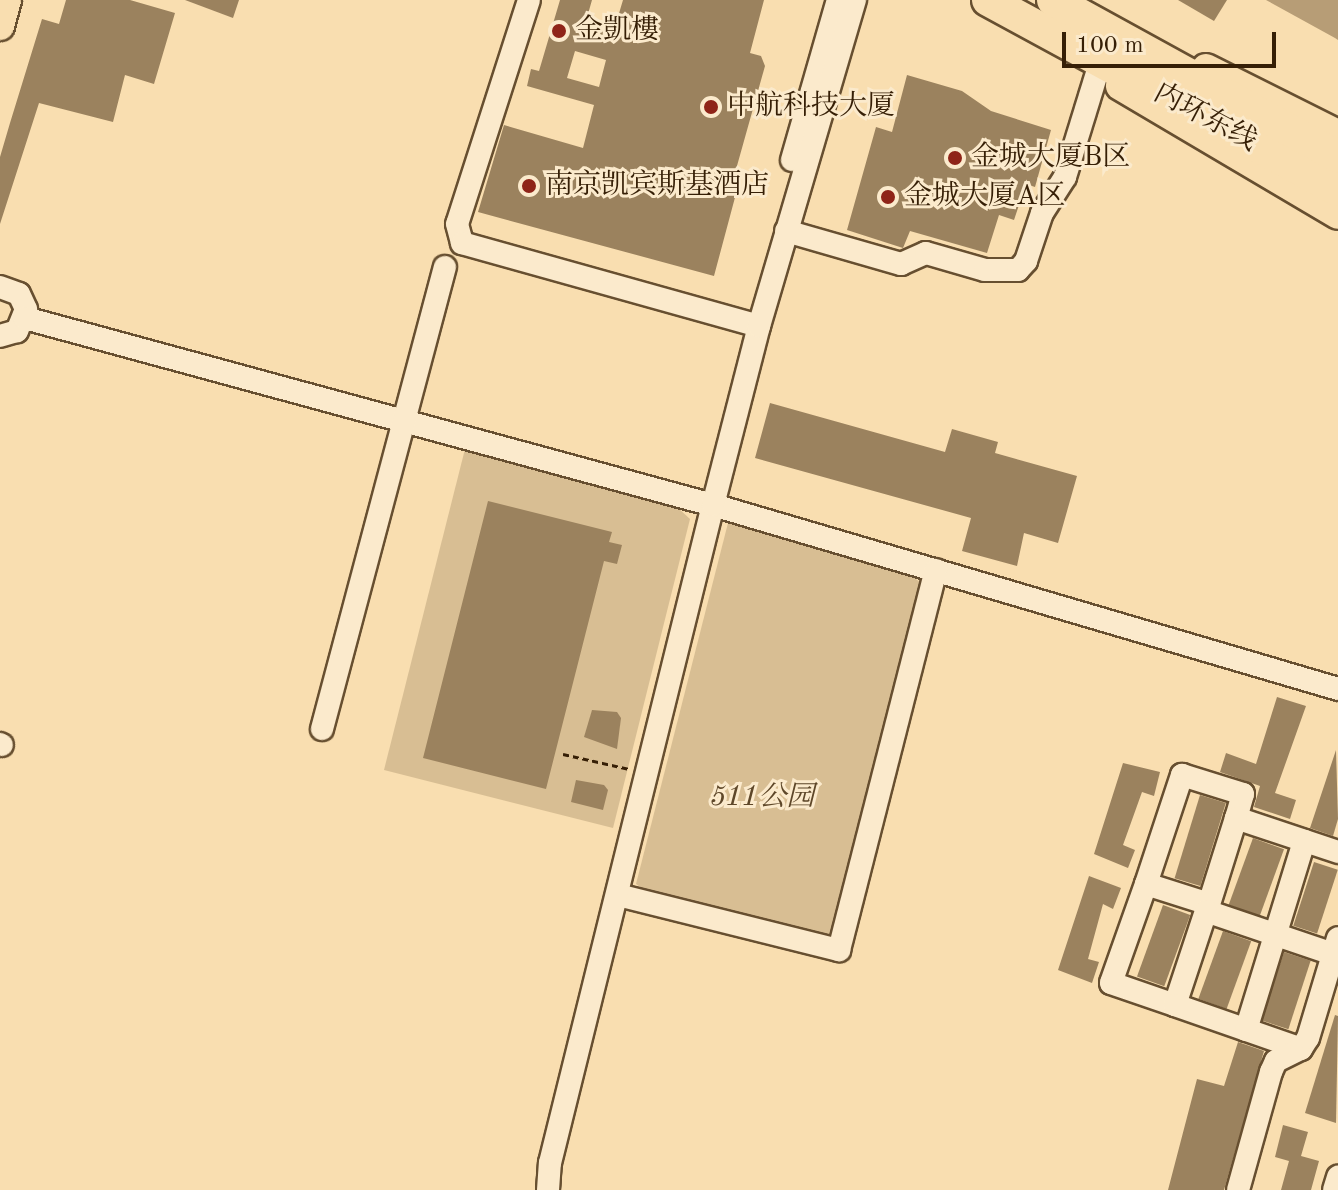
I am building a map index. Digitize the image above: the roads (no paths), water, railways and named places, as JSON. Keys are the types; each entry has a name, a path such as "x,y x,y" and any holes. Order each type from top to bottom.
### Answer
{"highway":[{"name":"内环东线","path":"988,0 1058,15 1338,157"},
{"name":"内环东线","path":"1058,15 1338,190"}],"main road":[{"path":"0,26 7,0"},
{"path":"1058,15 1098,70 1264,175 1338,215"},
{"path":"1058,15 1173,51 1338,134"}],"street":[{"path":"529,0 457,224 462,243 752,324"},
{"path":"548,1190 550,1163 713,505 752,324 838,0"},
{"path":"752,324 786,231 855,0"},
{"path":"786,231 901,264 926,253 985,270 1018,270 1026,261 1042,213 1065,177 1098,70"},
{"path":"322,729 445,267"},
{"path":"0,287 19,294 25,318 17,331 0,336"},
{"path":"25,318 713,505 1338,689"},
{"path":"618,895 839,950 936,570"},
{"path":"1175,1005 1243,794 1182,775 1111,983 1301,1049"},
{"path":"1236,818 1338,852"},
{"path":"1246,1030 1304,841"},
{"path":"1146,884 1208,908 1336,946 1301,1049 1276,1061 1271,1072 1238,1190"},
{"path":"1334,1190 1338,1177"}],"place":[{"name":"金凱樓","path":"559,31"},
{"name":"中航科技大厦","path":"711,107"},
{"name":"金城大厦B区","path":"955,158"},
{"name":"南京凯宾斯基酒店","path":"529,186"},
{"name":"金城大厦A区","path":"888,197"}],"park label":[{"name":"511公园","path":"762,798"}]}
